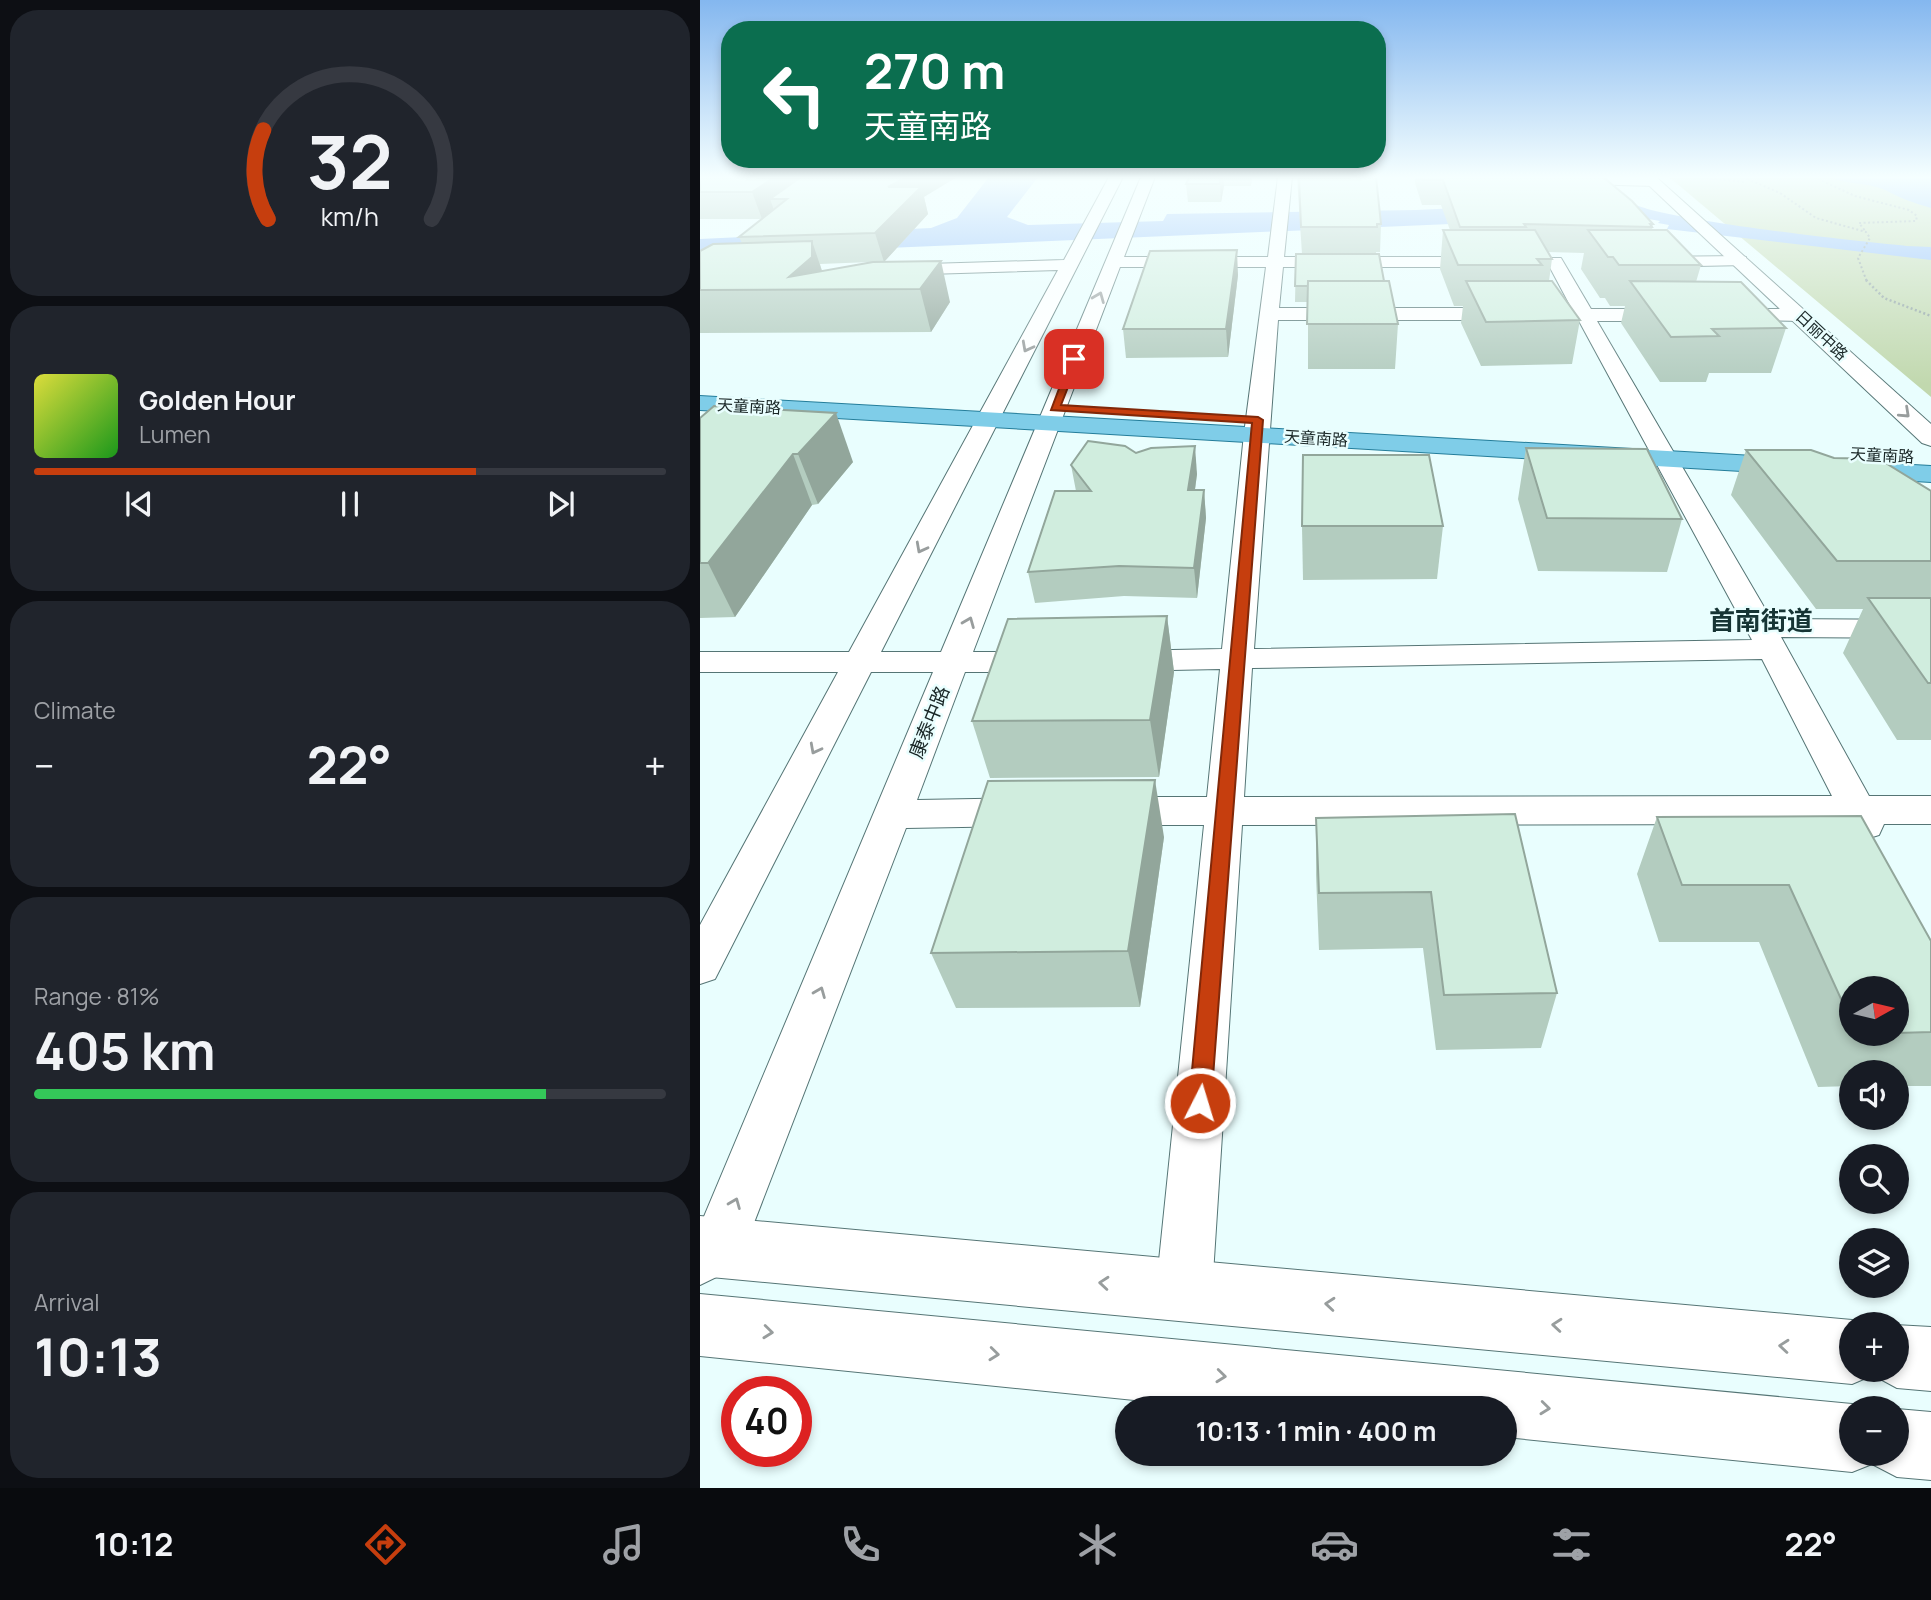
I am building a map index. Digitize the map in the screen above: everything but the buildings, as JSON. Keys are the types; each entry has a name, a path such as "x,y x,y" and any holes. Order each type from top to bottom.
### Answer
{"main road":[{"name":"日丽中路","path":"1725,246 1931,438"},
{"name":"日丽中路","path":"1729,246 1931,414"},
{"name":"天童南路","path":"700,388 993,412"},
{"name":"天童南路","path":"700,403 1051,415 1663,452 1931,474"},
{"name":"天童南路","path":"1663,452 1931,457"},
{"path":"706,1250 1184,1290 1839,1351"},
{"path":"700,1325 1839,1437"},
{"path":"1909,1357 1931,1359"},
{"path":"1909,1444 1931,1446"}],"street":[{"path":"880,270 1049,246"},
{"path":"700,966 1079,246"},
{"name":"康泰中路","path":"706,1250 892,814 1119,246"},
{"path":"1167,246 1277,262 1499,262"},
{"path":"1184,1290 1257,427 1279,246"},
{"path":"1634,261 1740,261"},
{"path":"1581,262 1548,262 1585,315 1663,452 1882,854"},
{"path":"1270,314 1801,315"},
{"path":"700,662 952,663 1238,659 1765,639 1931,629"},
{"path":"892,814 1225,809 1931,810"}],"path":[{"path":"1865,246 1858,258 1860,270 1874,292 1888,301 1931,316"}],"green space":[{"path":"1752,246 1931,246 1931,397"}],"water":[{"path":"700,246 924,246 700,256"},
{"path":"1816,246 1931,247 1931,260"}],"district":[{"name":"首南街道","path":"1761,620"}],"route":[{"path":"1074,359 1055,408 1258,420 1200,1103"}]}
